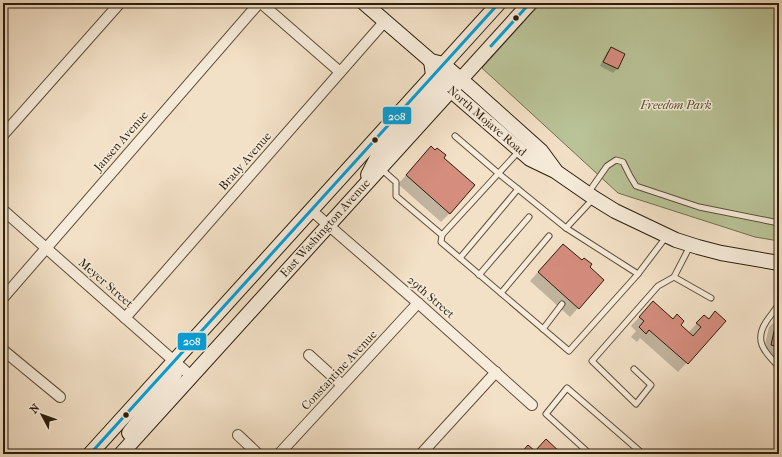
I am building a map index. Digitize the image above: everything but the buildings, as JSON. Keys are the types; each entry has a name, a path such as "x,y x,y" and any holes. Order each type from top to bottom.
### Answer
{"main road":[{"name":"North Mojave Road","path":"364,3 446,69 541,151 555,171"},
{"name":"East Washington Avenue","path":"90,454 182,368 328,226 380,168 442,83 446,69 499,3"},
{"name":"East Washington Avenue","path":"446,69 530,3"},
{"path":"363,186 382,148 442,83 446,69"},
{"name":"North Mojave Road","path":"442,83 530,159 555,171 590,196 622,214 667,236 690,245 721,253 779,263"},
{"name":"East Washington Avenue","path":"121,454 182,368 311,210 442,83"},
{"path":"116,454 128,434 170,380 182,368"}],"street":[{"path":"3,135 120,3"},
{"path":"260,3 340,72"},
{"name":"Jansen Avenue","path":"3,298 260,3"},
{"name":"Brady Avenue","path":"125,318 385,21"},
{"name":"Meyer Street","path":"3,210 182,368"},
{"name":"29th Street","path":"311,210 532,405"},
{"name":"Constantine Avenue","path":"279,454 418,303"},
{"path":"3,350 60,397"},
{"path":"309,355 342,386"},
{"path":"421,454 496,372"},
{"path":"238,435 258,454"}],"lane":[{"path":"455,136 566,228 638,274"},
{"path":"520,150 442,235 441,242 568,351 638,274 667,236"},
{"path":"566,228 590,196 607,166 616,160 623,162 636,186 699,207 779,224"},
{"path":"380,168 396,182 396,196 442,235"},
{"path":"460,258 518,189"},
{"path":"479,275 529,218"},
{"path":"501,293 549,236"},
{"path":"634,369 651,385 636,404 592,361 658,286 674,277 690,245"},
{"path":"674,277 711,298"},
{"path":"543,329 562,304"},
{"path":"779,304 765,323 762,329 760,342 764,350 779,367"},
{"path":"590,454 546,414 567,388 643,454"}],"green space":[{"name":"Freedom Park","path":"541,3 779,3 779,241 755,237 618,193 482,68"}],"transit line":[{"name":"208","path":"90,454 499,3"},
{"name":"208","path":"491,46 530,3"}]}
